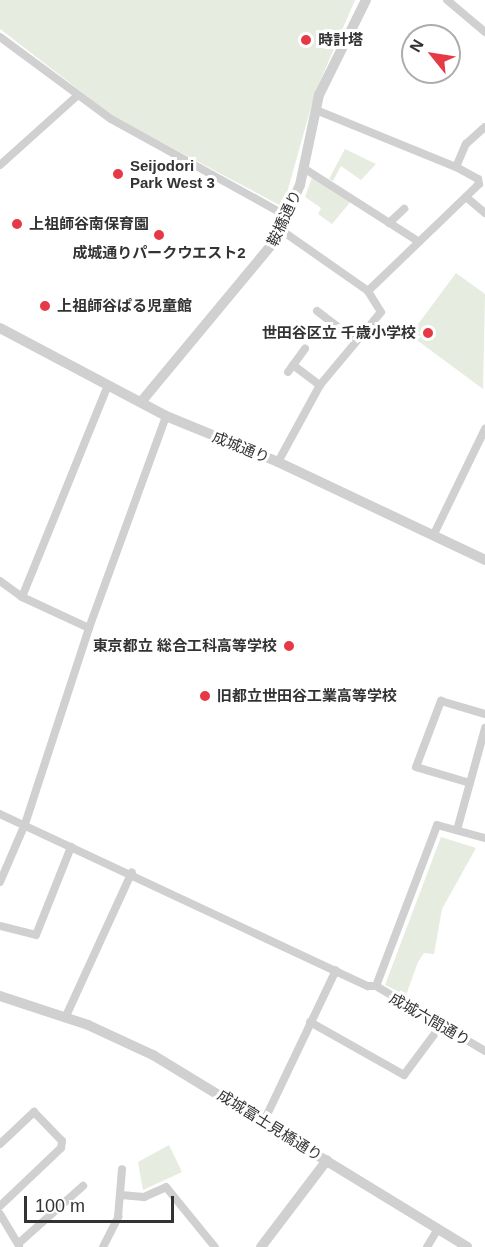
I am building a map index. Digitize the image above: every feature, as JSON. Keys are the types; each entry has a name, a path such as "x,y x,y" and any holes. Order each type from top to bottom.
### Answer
{"street":[{"name":"鞍橋通り","path":"141,402 260,264 281,230 305,169 316,110 326,79 366,0"},
{"path":"447,0 484,29"},
{"path":"0,37 111,119 287,216"},
{"path":"0,165 78,95"},
{"path":"316,110 478,178 479,184 368,291"},
{"path":"456,167 466,144 485,127"},
{"path":"305,169 419,242"},
{"path":"466,197 485,213"},
{"path":"389,223 404,209"},
{"path":"278,462 320,385 381,312 368,291 281,230"},
{"path":"317,311 356,340"},
{"name":"成城通り","path":"0,328 166,416 278,462 485,560"},
{"path":"288,372 305,349"},
{"path":"293,364 320,385"},
{"path":"22,597 108,385"},
{"path":"0,882 25,824 89,628 166,416"},
{"path":"434,534 485,429"},
{"path":"0,581 22,597 89,628"},
{"path":"470,783 416,767 441,701 485,714"},
{"path":"456,830 485,728"},
{"name":"成城六間通り","path":"0,814 132,872 336,970 376,986 485,1051"},
{"path":"376,986 437,825 485,838"},
{"path":"0,926 36,935 71,847"},
{"path":"66,1016 132,872"},
{"path":"264,1120 336,970"},
{"name":"成城富士見橋通り","path":"0,996 66,1016 128,1041 264,1120 467,1247"},
{"path":"310,1022 404,1075 442,1024"},
{"path":"0,1144 34,1112 62,1141 61,1149 0,1206"},
{"path":"261,1247 327,1160"},
{"path":"103,1247 118,1217 122,1169"},
{"path":"0,1214 19,1245 83,1186"},
{"path":"121,1195 144,1197 166,1187 215,1247"},
{"path":"428,1247 438,1229"}],"shaded area":[{"path":"0,0 355,0 315,93 283,207 114,117 0,29"},
{"path":"345,149 376,164 361,180 341,166 333,181 329,179"},
{"path":"313,175 352,200 332,224 318,214 321,208 305,197"},
{"path":"456,273 485,294 483,389 410,335"},
{"path":"441,837 476,848 442,909 434,954 424,953 418,962 406,995 385,985"},
{"path":"169,1145 182,1172 143,1190 138,1162"}],"place":[{"name":"時計塔","path":"306,40"},
{"name":"Seijodori Park West 3","path":"118,174"},
{"name":"上祖師谷南保育園","path":"17,224"},
{"name":"成城通りパークウエスト2","path":"159,235"},
{"name":"上祖師谷ぱる児童館","path":"45,306"},
{"name":"世田谷区立 千歳小学校","path":"428,333"},
{"name":"東京都立 総合工科高等学校","path":"289,646"},
{"name":"旧都立世田谷工業高等学校","path":"205,696"}]}
